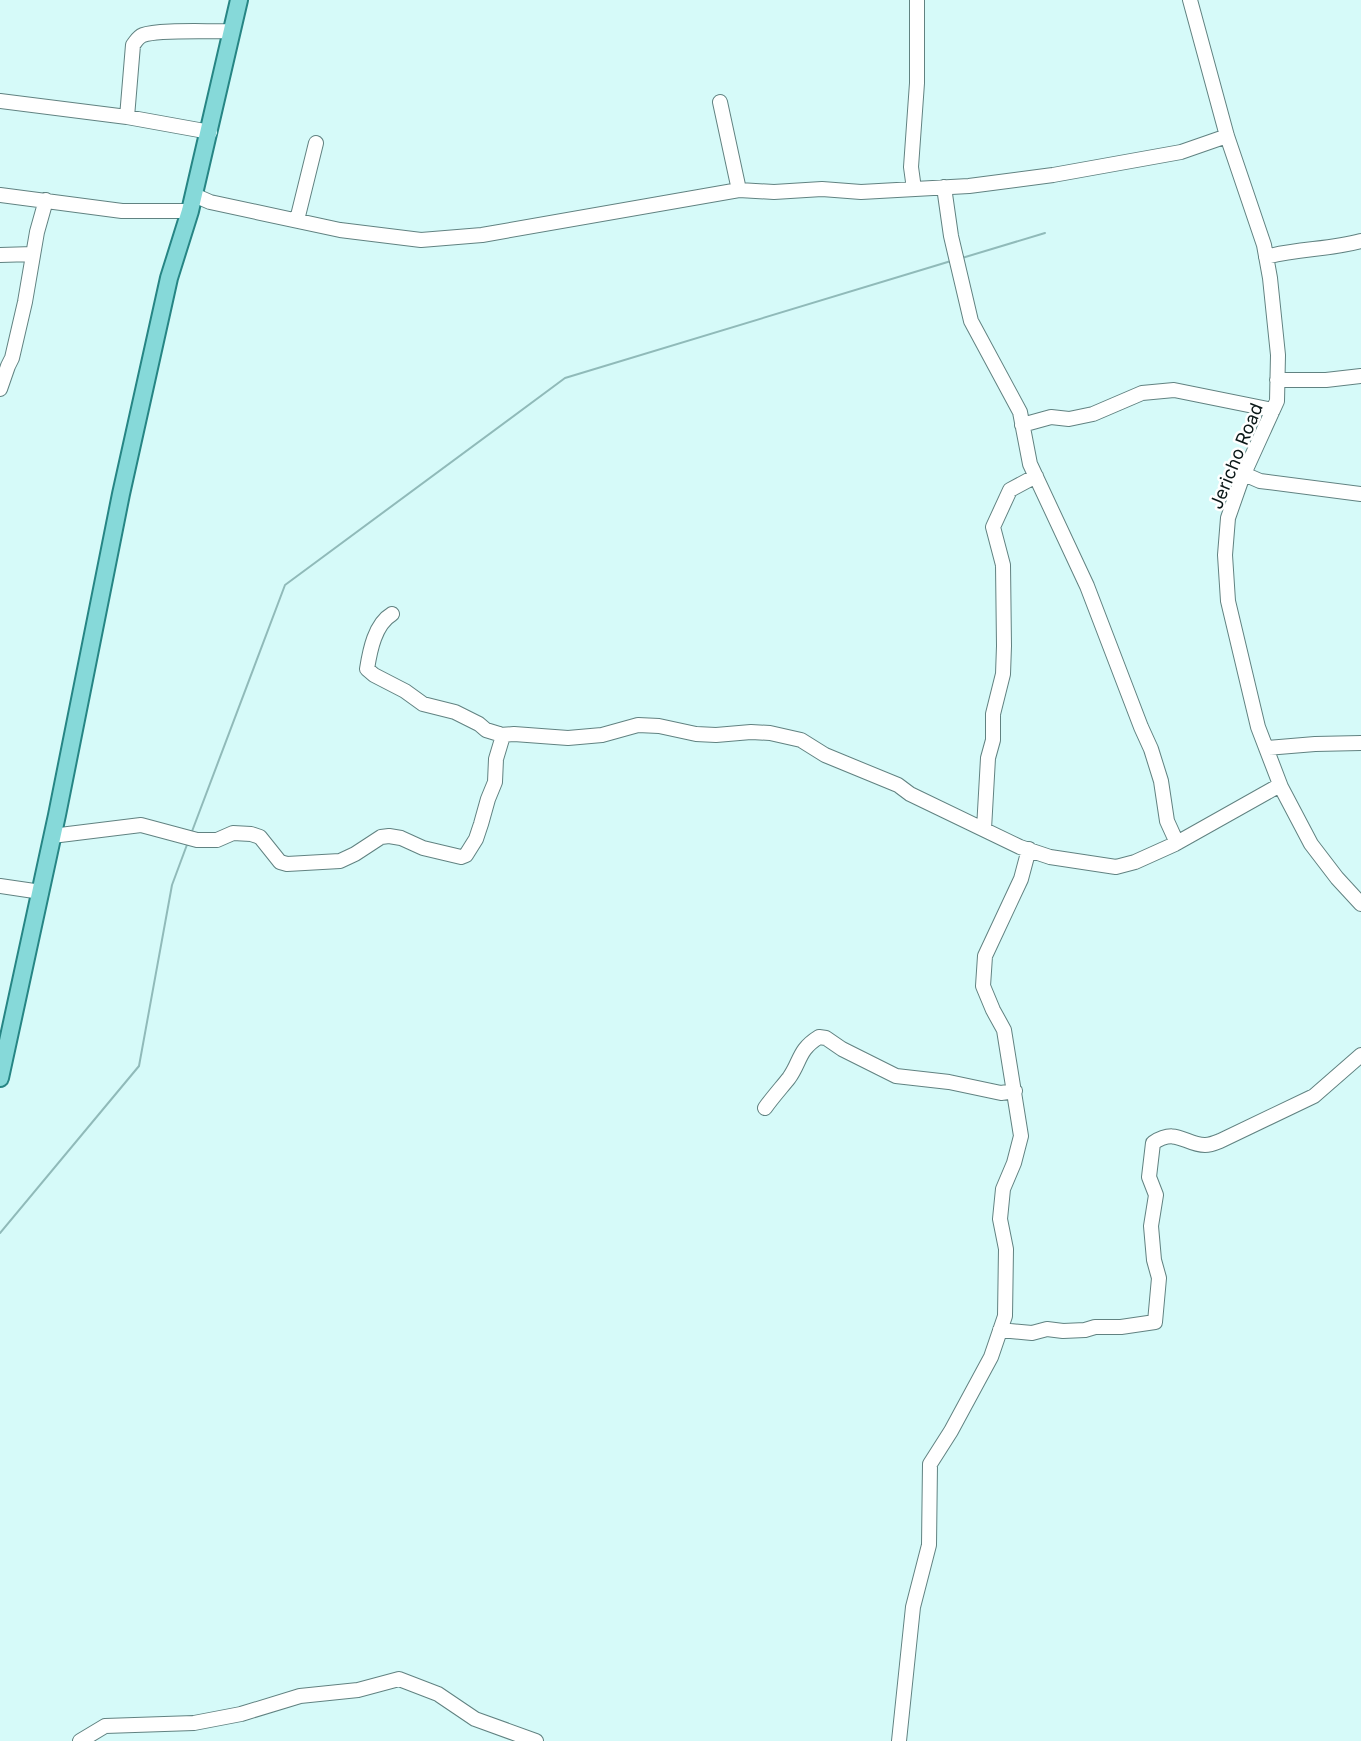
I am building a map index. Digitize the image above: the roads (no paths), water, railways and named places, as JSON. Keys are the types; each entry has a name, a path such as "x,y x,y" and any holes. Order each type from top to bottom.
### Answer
{"main road":[{"path":"0,1078 41,892 119,506 161,312 210,132 239,0"}],"street":[{"path":"914,189 911,167 917,83 917,0"},
{"name":"Jericho Road","path":"1190,0 1227,136 1264,245 1278,355 1277,401 1244,474 1228,518 1224,555 1228,601 1258,727 1280,785 1311,844 1361,904"},
{"path":"127,117 134,45 138,38 145,34 232,31"},
{"path":"0,101 127,117 210,132"},
{"path":"720,102 739,190"},
{"path":"0,195 122,211 210,202 340,230 421,240 482,235 739,190 774,192 822,189 861,192 944,187 1053,175 1181,152 1227,136"},
{"path":"297,220 316,143"},
{"path":"944,187 951,236 971,321 1020,412 1030,464 1087,586 1151,749 1161,781 1167,821 1177,843"},
{"path":"0,389 12,358 46,200"},
{"path":"1266,257 1337,247 1361,241"},
{"path":"0,255 33,254"},
{"path":"1277,380 1326,380 1361,376"},
{"path":"1022,424 1051,417 1069,419 1094,414 1142,393 1174,390 1273,411"},
{"path":"1244,474 1260,481 1361,494"},
{"path":"984,829 988,758 993,740 993,714 1003,674 1004,655 1004,576 993,527 1010,490 1036,476"},
{"path":"392,614 384,619 376,636 367,669 423,704 455,712 486,730 500,735 568,738 602,735 638,725 659,726 696,734 770,732 801,740 825,755 875,774 898,785 910,794 1020,847 1050,857 1116,867 1135,862 1177,843 1280,785"},
{"path":"52,836 141,825 197,840 217,840 233,833 250,834 260,837 280,862 300,864 340,861 381,837 389,836 401,838 423,848 461,857 466,855 476,839 495,782 496,759 502,740 500,735"},
{"path":"1266,748 1361,743"},
{"path":"899,1741 913,1607 929,1545 930,1464 951,1431 991,1357 1005,1316 1006,1250 1000,1219 1003,1189 1014,1163 1021,1136 1004,1030 982,986 985,956 1021,879 1029,849"},
{"path":"0,886 41,892"},
{"path":"765,1108 790,1077 798,1057 810,1042 819,1037 826,1038 842,1049 896,1076 949,1082 1001,1094 1015,1091"},
{"path":"1000,1330 1032,1333 1047,1329 1085,1330 1095,1327 1121,1327 1155,1322 1159,1278 1154,1260 1155,1245 1151,1226 1156,1195 1149,1177 1153,1143 1161,1137 1179,1137 1206,1146 1220,1141 1314,1096 1361,1055"},
{"path":"80,1741 105,1726 194,1723 241,1714 300,1696 358,1690 399,1680 438,1694 475,1719 536,1741"}],"waterway":[{"path":"962,258 1045,233"},
{"path":"191,834 285,585 565,378 951,261"},
{"path":"0,1233 139,1066 172,885 188,842"}]}
